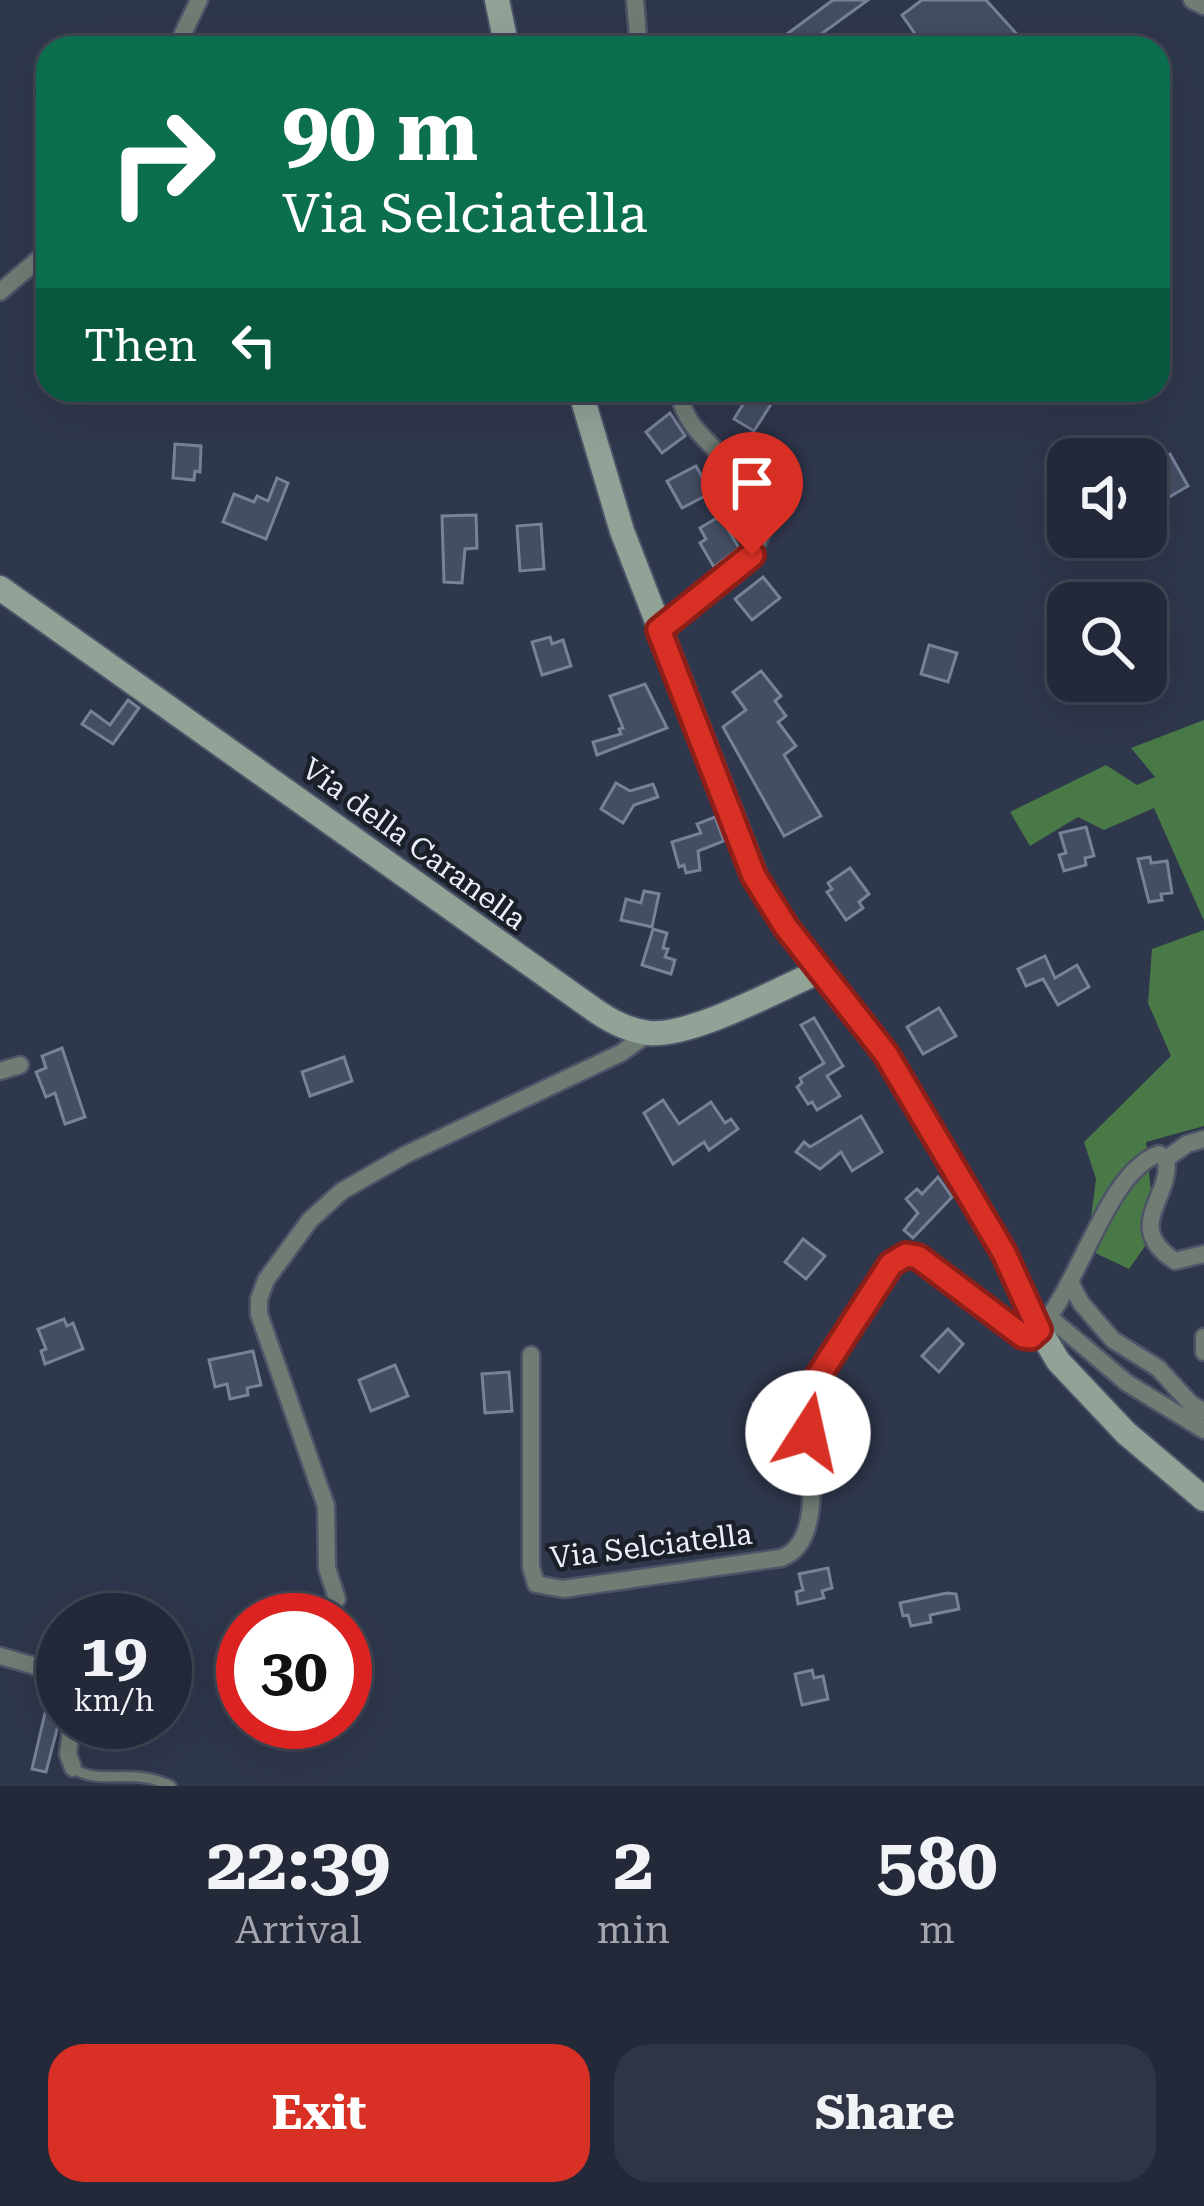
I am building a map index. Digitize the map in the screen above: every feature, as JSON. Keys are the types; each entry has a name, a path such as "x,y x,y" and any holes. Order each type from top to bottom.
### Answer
{"main road":[{"path":"497,0 504,36"},
{"path":"583,402 607,488 754,876 886,1054 1085,1393 1204,1499"},
{"name":"Via della Caranella","path":"0,588 596,1012 622,1026 650,1033"},
{"path":"650,1033 688,1028 820,971"}],"street":[{"path":"182,36 200,0"},
{"path":"634,0 638,36"},
{"path":"0,292 36,261"},
{"path":"659,630 748,560 759,543 764,521 754,490 690,425 683,402"},
{"path":"335,1593 327,1568 326,1506 259,1314 263,1285 310,1220 353,1184 405,1154 621,1053 650,1033"},
{"path":"0,1071 20,1065"},
{"path":"1166,1159 1204,1139"},
{"path":"1166,1159 1155,1155 1133,1171 1043,1323 1204,1430"},
{"path":"1166,1159 1166,1176 1150,1214 1153,1235 1172,1259 1185,1261 1204,1254"},
{"name":"Via Selciatella","path":"531,1355 531,1570 536,1584 557,1589 781,1558 795,1551 813,1488 807,1414 811,1390 897,1259 918,1257 1023,1336 1031,1337 1043,1323"},
{"path":"1070,1282 1081,1303 1113,1340 1157,1367 1204,1412"},
{"path":"1204,1337 1204,1352"},
{"path":"0,1656 36,1666"},
{"path":"69,1749 73,1768"}],"lane":[{"path":"73,1768 92,1779 138,1775 171,1786"}],"green space":[{"path":"1204,720 1204,921 1154,808 1104,830 1078,817 1030,846 1010,812 1106,765 1137,785 1155,777 1131,748"},
{"path":"1204,930 1204,1126 1146,1142 1155,1232 1129,1269 1087,1249 1096,1179 1084,1142 1171,1056 1148,1003 1152,949"}],"building":[{"path":"833,0 868,0 818,36 784,36"},
{"path":"922,0 986,0 1019,36 917,36 902,15"},
{"path":"745,402 772,402 754,431 734,419"},
{"path":"670,413 685,436 662,453 646,432"},
{"path":"175,444 201,446 200,472 195,471 194,480 173,478"},
{"path":"1167,456 1188,486 1167,498"},
{"path":"696,466 711,493 682,508 667,481"},
{"path":"277,478 288,483 266,539 223,522 234,494 254,502 257,496 268,501"},
{"path":"476,515 477,548 465,549 462,583 444,582 442,516"},
{"path":"720,516 739,548 714,567 700,543 706,539 700,528"},
{"path":"541,524 544,569 520,571 517,526"},
{"path":"763,577 780,598 752,620 735,599"},
{"path":"550,637 552,644 563,640 571,666 542,675 532,642"},
{"path":"929,645 957,653 948,682 921,674"},
{"path":"761,671 781,696 775,701 786,716 778,722 796,746 784,755 821,816 784,836 723,727 746,710 733,692"},
{"path":"645,684 667,728 597,755 593,742 621,734 623,728 610,696"},
{"path":"128,700 139,708 113,744 82,724 91,711 110,725"},
{"path":"616,783 630,791 653,784 658,797 634,805 623,823 601,809"},
{"path":"715,817 724,841 698,851 700,870 686,873 684,865 679,867 672,842 701,833 697,824"},
{"path":"1086,827 1094,856 1085,858 1086,865 1064,871 1059,855 1066,853 1060,833"},
{"path":"1150,857 1151,863 1167,861 1172,893 1149,902 1138,859"},
{"path":"850,868 869,894 859,902 863,908 846,920 827,892 832,889 828,883"},
{"path":"644,891 659,894 652,927 621,920 626,899 641,903"},
{"path":"653,929 667,933 663,948 668,949 665,957 675,960 671,974 642,965"},
{"path":"1045,956 1055,978 1077,965 1089,987 1058,1005 1043,979 1026,986 1018,969"},
{"path":"939,1008 956,1036 923,1054 907,1027"},
{"path":"814,1018 843,1066 827,1076 840,1096 817,1110 797,1087 800,1078 824,1063 801,1025"},
{"path":"62,1048 85,1117 65,1124 55,1093 46,1097 36,1072 46,1068 42,1056"},
{"path":"344,1057 352,1081 310,1096 302,1072"},
{"path":"663,1100 679,1124 711,1102 725,1123 731,1119 738,1129 709,1150 704,1142 673,1164 644,1113"},
{"path":"861,1116 882,1152 852,1171 841,1152 820,1169 796,1152 804,1142 810,1147"},
{"path":"938,1177 952,1197 913,1238 904,1230 918,1213 906,1199 917,1189 922,1194"},
{"path":"803,1239 825,1256 806,1279 785,1262"},
{"path":"64,1319 67,1326 73,1323 83,1349 45,1364 41,1351 46,1349 38,1329"},
{"path":"948,1329 963,1344 939,1372 922,1356"},
{"path":"253,1351 261,1385 247,1388 248,1395 230,1399 227,1384 215,1387 209,1360"},
{"path":"395,1365 408,1396 371,1411 359,1380"},
{"path":"509,1372 512,1411 485,1413 482,1374"},
{"path":"781,1400 784,1433 756,1436 753,1403"},
{"path":"828,1568 832,1588 822,1591 824,1598 798,1604 796,1592 803,1590 799,1574"},
{"path":"956,1594 959,1609 930,1615 931,1622 911,1626 908,1615 903,1616 900,1603"},
{"path":"812,1670 814,1678 823,1676 828,1699 802,1705 795,1674"},
{"path":"37,1749 52,1749 46,1772 32,1769"}],"route":[{"path":"752,555 659,630 754,876 786,927 886,1054 1004,1253 1039,1330 1031,1337 1023,1336 918,1257 906,1255 891,1264 814,1383 808,1433"}]}
